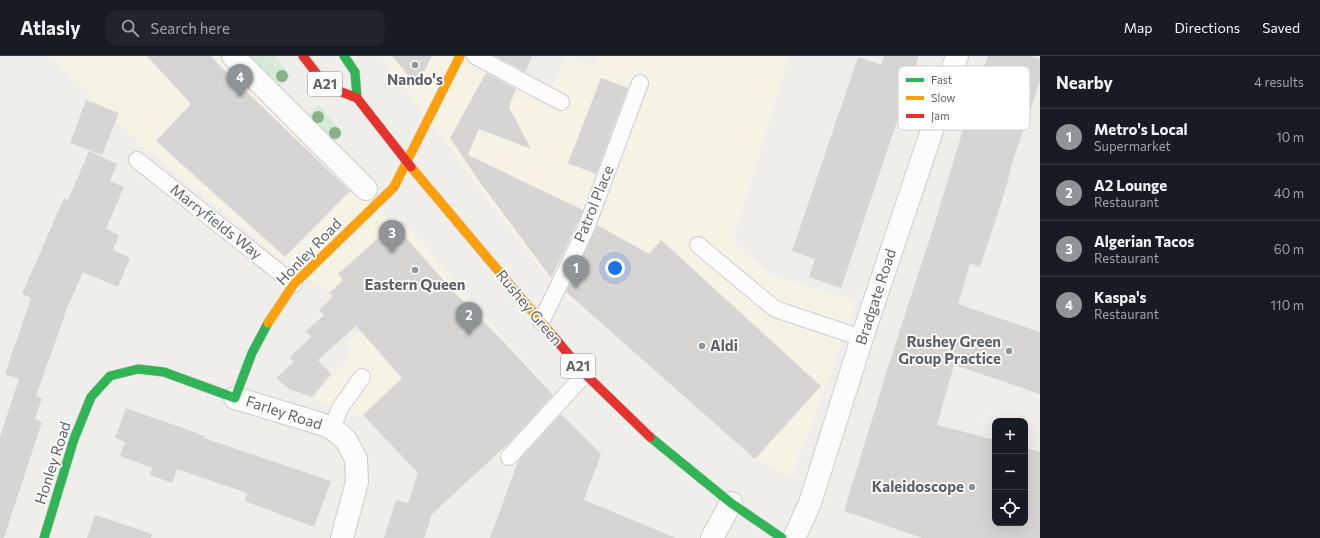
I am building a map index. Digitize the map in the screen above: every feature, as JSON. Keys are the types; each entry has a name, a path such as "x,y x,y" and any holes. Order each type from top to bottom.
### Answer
{"main road":[{"name":"A21","path":"304,56 326,86 357,98 356,72 344,56"},
{"name":"Honley Road","path":"44,538 74,439 91,397 110,376 138,370 164,372 235,398 252,353 270,319 294,284 394,187 460,56"},
{"name":"Rushey Green","path":"357,98 406,161 585,374 648,436 731,503 782,538"}],"street":[{"path":"233,56 366,189"},
{"name":"Bradgate Road","path":"954,66 957,56"},
{"name":"Bradgate Road","path":"794,538 810,503 862,338 932,130"},
{"name":"Farley Road","path":"235,398 332,428 346,440 356,459 357,482 342,538"},
{"path":"712,538 731,503"}],"lane":[{"path":"475,56 562,102"},
{"name":"Patrol Place","path":"541,322 585,231 640,83"},
{"name":"Marryfields Way","path":"137,160 294,284"},
{"path":"698,245 775,309 862,338"},
{"path":"509,457 585,374"},
{"path":"332,428 340,408 362,377"}],"shaded area":[{"path":"46,56 225,56 392,224 409,227 557,399 445,502 392,445 378,401 361,416 314,399 353,352 345,344 362,330 329,293 285,263 145,147 54,61"},
{"path":"380,56 486,56 549,92 566,56 570,56 594,66 598,56 789,56 733,241 772,275 857,301 792,477 763,462 613,334 552,285"}],"green space":[{"path":"249,56 274,56 291,76 278,89"},
{"path":"319,105 343,134 327,148 302,120"}],"building":[{"path":"147,56 211,56 350,191 285,257 156,141 191,104"},
{"path":"392,56 432,56 417,86"},
{"path":"495,56 532,56 525,72"},
{"path":"884,56 919,56 916,66 898,66 898,118 841,288 809,277 815,259 792,251 858,57 881,65"},
{"path":"988,56 1031,56 1040,59 1040,81 1030,110 1030,66 984,66"},
{"path":"486,73 516,89 509,107 531,149 479,129 468,155 583,210 551,278 479,181 450,138"},
{"path":"601,78 628,88 596,174 568,163"},
{"path":"86,100 119,113 102,155 70,143"},
{"path":"963,130 1023,130 980,267 970,263 958,304 1040,332 1040,394 954,365 937,425 992,439 992,526 1028,526 1028,449 1040,452 1040,538 922,538 844,511"},
{"path":"89,151 117,164 110,181 124,187 106,229 119,235 113,250 130,258 118,287 83,272 68,306 36,396 42,398 35,419 42,422 4,538 0,538 0,437 19,379 5,374 31,298 22,294 64,198 68,200"},
{"path":"394,224 453,291 503,341 553,395 510,442 432,514 424,538 384,538 396,500 408,503 418,473 363,415 402,378 356,326 318,360 331,374 312,397 289,389 276,378 294,362 290,357 311,337 306,331 324,315 319,310 333,297 329,293 343,280 338,274"},
{"name":"Aldi","path":"597,225 649,254 661,240 821,386 755,459 566,292"},
{"path":"126,408 205,436 204,438 331,481 314,527 245,501 247,493 177,469 172,483 150,475 152,468 120,456 125,442 115,438"},
{"path":"561,414 601,454 584,500 676,538 490,538 518,461"},
{"path":"95,515 152,534 151,538 87,538"}],"traffic: fast":[{"path":"344,56 355,72 357,98"},
{"path":"44,538 74,439 91,397 110,376 138,369 164,372 235,398 252,353 268,323"},
{"path":"650,437 731,503 782,538"}],"traffic: slow":[{"path":"268,323 294,284 394,187 460,56"},
{"path":"411,167 553,336"}],"traffic: jam":[{"path":"303,56 326,86 357,98 411,167"},
{"path":"553,336 585,374 650,437"}],"place":[{"name":"Nando's","path":"415,65"},
{"name":"Kaspa's","path":"240,97"},
{"name":"Algerian Tacos","path":"392,253"},
{"name":"Eastern Queen","path":"415,270"},
{"name":"Metro's Local","path":"576,288"},
{"name":"A2 Lounge","path":"469,335"},
{"name":"Aldi","path":"702,346"},
{"name":"Rushey Green Group Practice","path":"1009,351"},
{"name":"Kaleidoscope","path":"972,487"}]}
